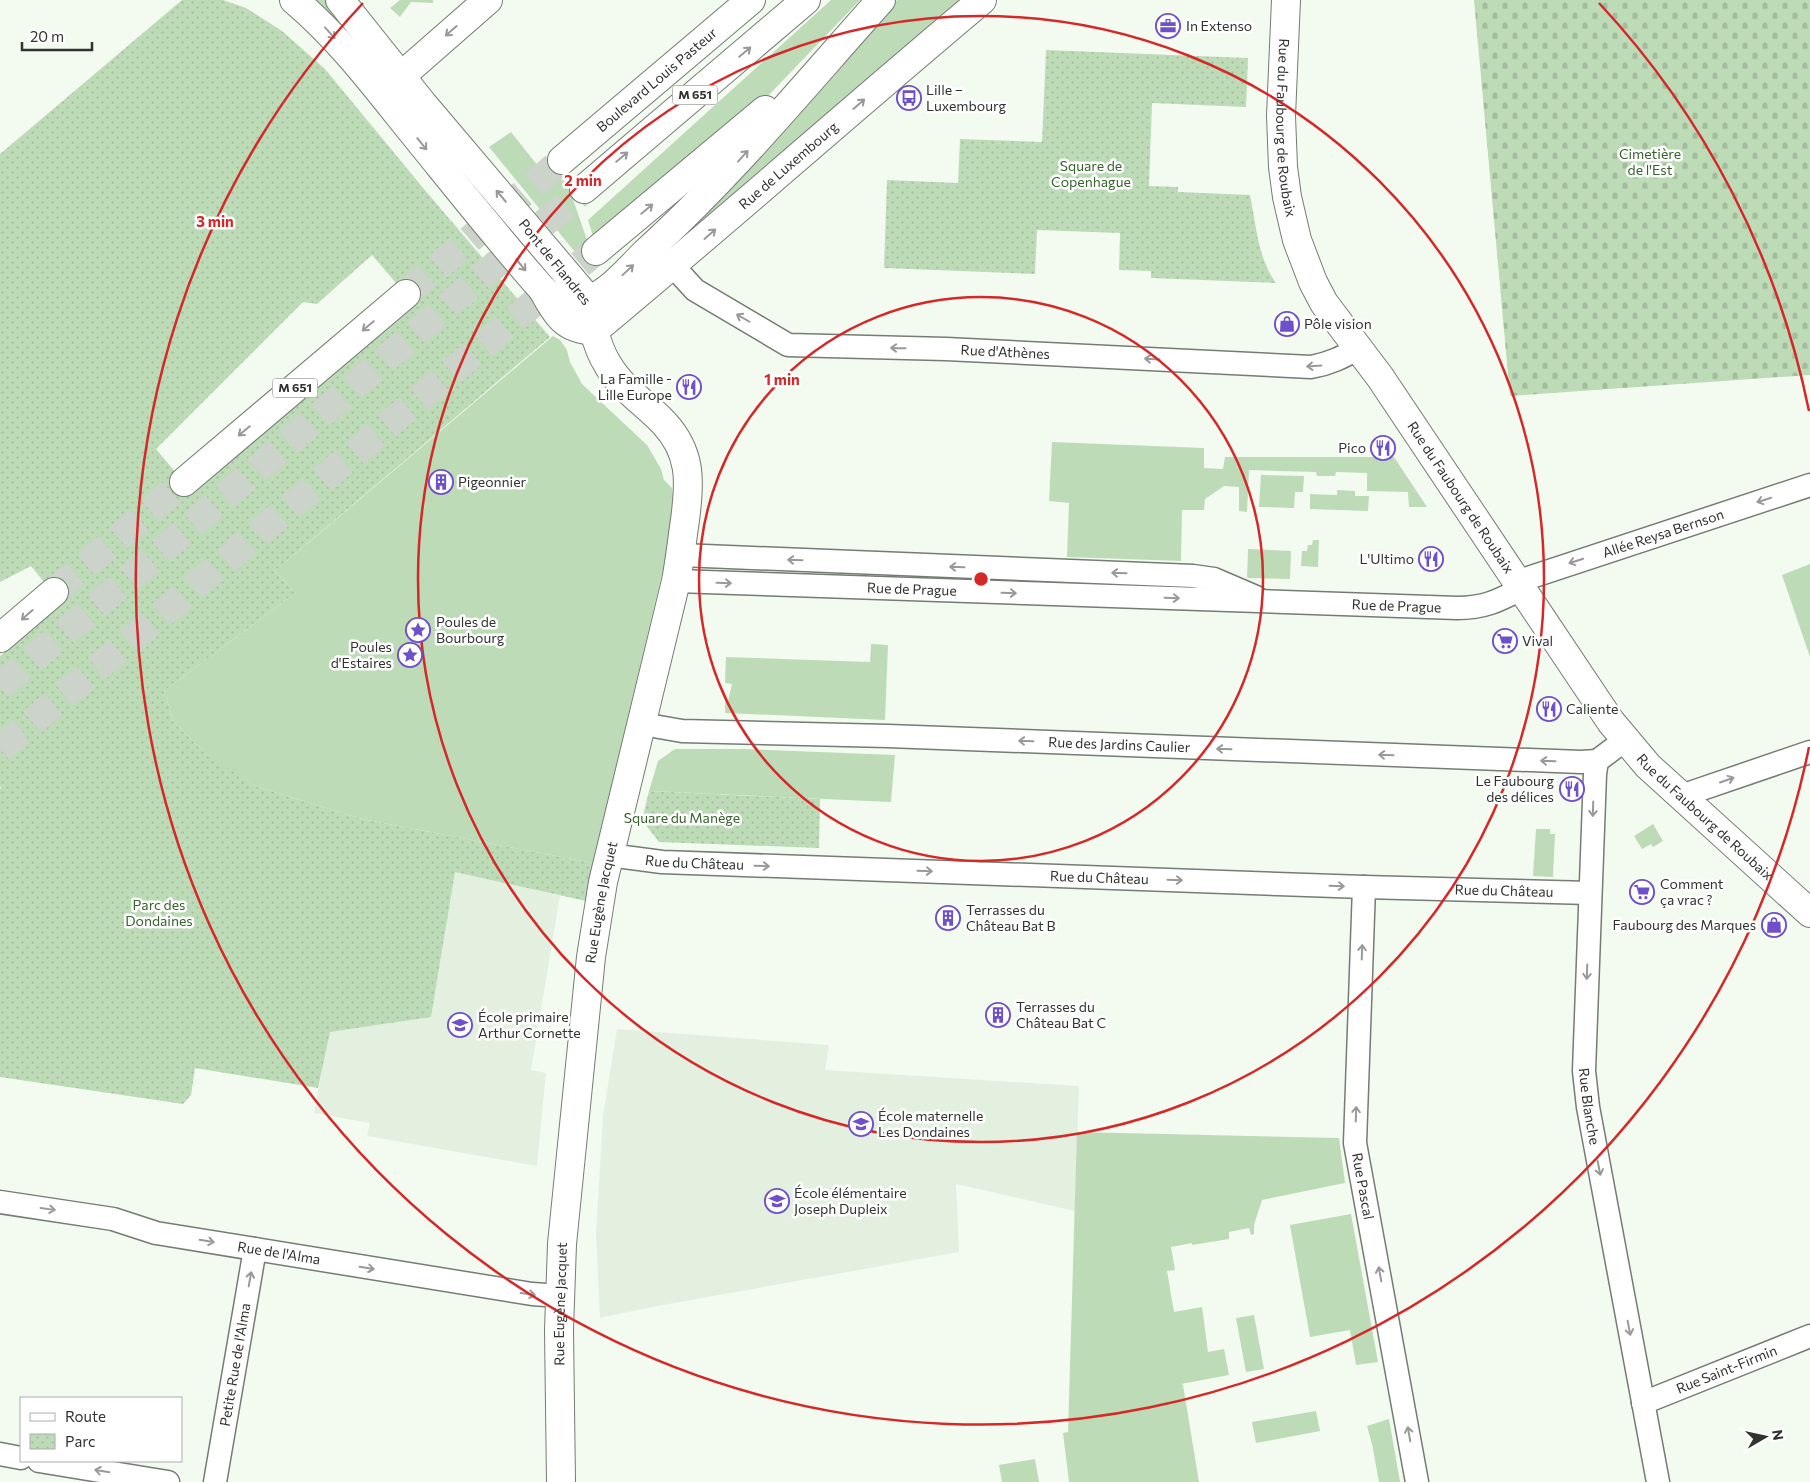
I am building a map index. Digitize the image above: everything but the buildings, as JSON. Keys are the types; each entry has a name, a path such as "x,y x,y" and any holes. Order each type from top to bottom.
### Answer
{"main road":[{"name":"Pont de Flandres","path":"294,0 328,32 391,106 467,201 542,290 564,322 580,330 595,330 593,308 589,300 400,76 340,0"},
{"path":"391,106 392,93 400,76 488,0"},
{"name":"Boulevard Louis Pasteur","path":"562,160 751,0"},
{"name":"M 651","path":"584,189 806,0"},
{"path":"542,290 560,301 576,302 589,300 613,284 730,171 881,0"},
{"name":"Rue de Luxembourg","path":"595,330 673,266 890,77 982,0"},
{"name":"Rue du Faubourg de Roubaix","path":"1286,0 1281,129 1283,167 1287,197 1297,240 1313,282 1324,303 1392,394 1519,586 1625,740 1648,766 1680,796 1810,913"},
{"path":"596,251 760,115 863,20"},
{"name":"M 651","path":"184,482 406,294"},
{"name":"Rue Eugène Jacquet","path":"561,1482 559,1372 562,1244 591,957 609,855 678,568 689,482 685,457 680,445 664,424 609,367 600,350 595,330"},
{"path":"0,638 54,592"}],"street":[{"name":"Rue d'Athènes","path":"673,266 695,290 788,345 946,349 1311,366 1323,365 1359,348"},
{"name":"Allée Reysa Bernson","path":"1519,586 1810,485"},
{"name":"Rue de Prague","path":"678,568 1268,602 1473,608 1497,602 1519,586"},
{"name":"Rue des Jardins Caulier","path":"642,724 682,731 888,736 1581,762 1597,761"},
{"path":"1597,761 1625,740"},
{"path":"1680,796 1810,752"},
{"name":"Rue Blanche","path":"1597,761 1590,893 1585,1088 1658,1482"},
{"name":"Rue du Château","path":"609,855 662,862 1364,887 1590,893"},
{"name":"Rue Pascal","path":"1364,887 1355,1143 1417,1482"},
{"name":"Rue de l'Alma","path":"0,1202 113,1219 156,1232 255,1249 532,1294 560,1296"},
{"name":"Petite Rue de l'Alma","path":"215,1482 255,1249"},
{"name":"Rue Saint-Firmin","path":"1643,1403 1810,1336"},
{"path":"0,1454 20,1458"},
{"path":"45,1462 168,1482"}],"shaded area":[{"name":"École primaire Arthur Cornette","path":"455,871 560,896 531,1070 546,1073 537,1166 367,1136 370,1123 314,1113 329,1032 431,1017"},
{"path":"617,1029 829,1045 825,1070 1079,1086 1075,1211 956,1184 959,1252 600,1318 596,1233 603,1116"}],"green space":[{"name":"Parc des Dondaines","path":"182,0 223,0 246,8 282,31 325,69 550,337 275,571 295,593 164,691 174,722 208,756 258,787 362,819 593,863 586,901 455,872 431,1017 330,1032 318,1088 195,1068 191,1095 183,1104 0,1077 0,656 62,604 31,566 0,582 0,154","holes":["372,255 413,303 193,493 156,449 303,302 317,304"]},
{"path":"312,0 325,0 371,52 365,58"},
{"path":"400,0 433,0 433,3 411,2 400,17 390,8"},
{"path":"831,0 860,0 766,98 594,239 588,220"},
{"path":"897,0 968,0 620,296 818,88"},
{"name":"Cimetière de l'Est","path":"1474,0 1810,0 1810,375 1510,396"},
{"name":"Square de Copenhague","path":"1046,50 1248,58 1246,107 1152,103 1149,186 1178,187 1178,192 1250,195 1261,252 1276,283 1151,278 1151,271 1119,270 1120,233 1037,230 1035,274 884,268 887,180 958,183 960,139 1042,142"},
{"path":"511,132 542,171 567,182 595,263 588,268 489,147"},
{"path":"553,336 560,340 567,350 570,362 582,384 647,445 661,469 664,480 672,488 673,497 666,557 593,863 362,819 258,787 211,759 174,722 164,691 295,593 275,571"},
{"path":"1052,442 1204,448 1204,468 1223,469 1225,457 1394,457 1427,507 1409,507 1408,492 1367,491 1367,473 1336,472 1335,476 1317,476 1316,472 1249,470 1247,512 1239,511 1239,487 1224,486 1205,499 1204,510 1182,510 1181,561 1067,557 1069,503 1049,501"},
{"path":"1261,475 1304,476 1303,492 1295,492 1294,508 1259,507"},
{"path":"1337,490 1355,491 1355,496 1369,496 1368,511 1310,509 1310,494 1337,495"},
{"path":"1313,540 1319,540 1318,567 1301,566 1302,551 1307,551 1308,545 1312,545"},
{"path":"1248,549 1291,551 1290,579 1247,578"},
{"path":"1810,564 1810,657 1782,575"},
{"path":"871,644 888,645 885,720 725,713 725,701 728,701 732,684 725,683 726,657 870,662"},
{"path":"675,749 745,749 895,755 891,802 649,791 658,761"},
{"name":"Square du Manège","path":"649,791 820,799 819,848 659,842 642,820"},
{"path":"1653,824 1663,841 1653,847 1651,844 1642,849 1634,836"},
{"path":"1536,829 1550,829 1550,834 1555,834 1553,877 1533,876"},
{"path":"1077,1132 1339,1138 1345,1183 1262,1200 1254,1225 1254,1234 1251,1235 1249,1228 1229,1232 1229,1239 1171,1247 1175,1270 1167,1271 1174,1312 1202,1307 1208,1352 1224,1349 1229,1375 1181,1384 1183,1385 1199,1482 1069,1482 1063,1433 1068,1432"},
{"path":"1351,1214 1378,1362 1356,1365 1350,1330 1310,1337 1290,1225"},
{"path":"1254,1315 1264,1369 1246,1372 1236,1318"},
{"path":"1316,1411 1320,1431 1256,1443 1252,1422"},
{"path":"1389,1419 1400,1482 1379,1482 1367,1426"},
{"path":"1035,1459 1039,1482 1002,1482 999,1465"}],"tunnel":[{"path":"406,294 562,160"},
{"path":"0,686 145,565 584,189"},
{"path":"0,749 596,251"},
{"path":"54,592 184,482"}],"place":[{"name":"In Extenso","path":"1168,26"},
{"name":"Lille – Luxembourg","path":"909,98"},
{"name":"Pôle vision","path":"1287,324"},
{"name":"La Famille - Lille Europe","path":"689,387"},
{"name":"Pico","path":"1383,448"},
{"name":"Pigeonnier","path":"441,482"},
{"name":"L'Ultimo","path":"1431,559"},
{"name":"Poules de Bourbourg","path":"418,630"},
{"name":"Vival","path":"1505,641"},
{"name":"Poules d'Estaires","path":"410,655"},
{"name":"Caliente","path":"1549,709"},
{"name":"Le Faubourg des délices","path":"1572,789"},
{"name":"Comment ça vrac ?","path":"1642,892"},
{"name":"Terrasses du Château Bat B","path":"948,918"},
{"name":"Faubourg des Marques","path":"1774,925"},
{"name":"Terrasses du Château Bat C","path":"998,1015"},
{"name":"École primaire Arthur Cornette","path":"460,1025"},
{"name":"École maternelle Les Dondaines","path":"861,1124"},
{"name":"École élémentaire Joseph Dupleix","path":"777,1201"}]}
